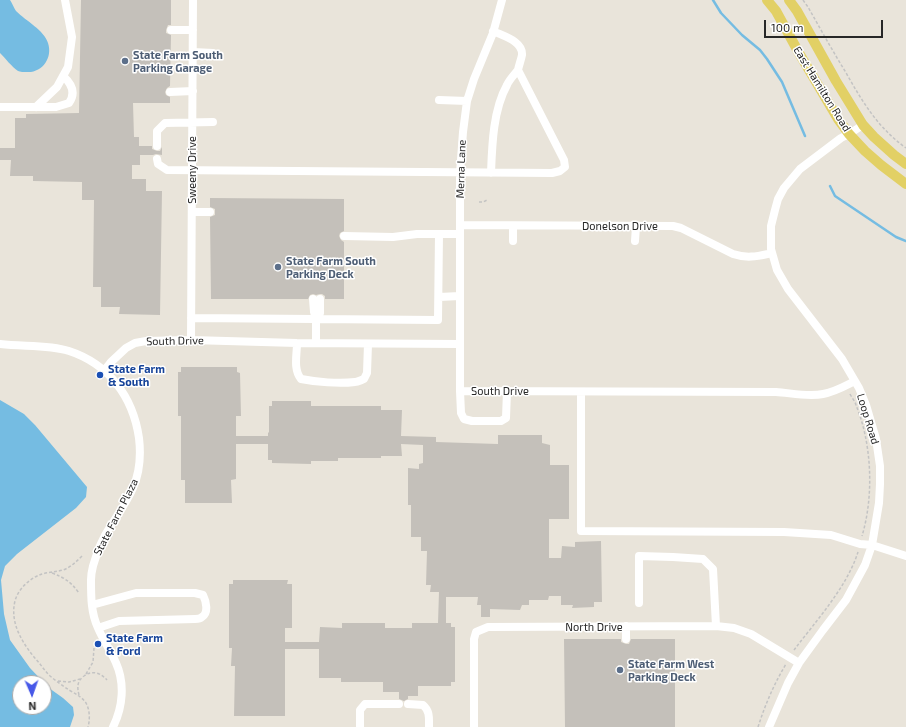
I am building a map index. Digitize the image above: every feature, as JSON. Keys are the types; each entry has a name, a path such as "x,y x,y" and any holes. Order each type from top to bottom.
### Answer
{"main road":[{"name":"East Hamilton Road","path":"767,0 776,11 838,119 849,134 881,165 906,184"},
{"name":"East Hamilton Road","path":"788,0 797,11 836,81 863,124 874,137 906,164"}],"street":[{"path":"36,107 57,87 68,68 72,37 65,0"},
{"name":"Sweeny Drive","path":"191,340 193,0"},
{"name":"Merna Lane","path":"460,344 460,173 462,132 467,101 493,31 502,0"},
{"path":"171,30 193,30"},
{"path":"491,173 492,148 498,107 507,85 518,70 522,54 520,47 514,41 493,31"},
{"path":"193,52 214,53"},
{"path":"157,159 158,164 167,170 460,173 552,173 560,171 565,167 564,160 518,70"},
{"path":"0,107 56,107 69,103 72,98 73,91 69,81 63,76"},
{"path":"170,92 193,91"},
{"path":"439,100 467,101"},
{"path":"157,146 157,131 165,123 213,122"},
{"name":"Loop Road","path":"769,727 788,683 799,663 846,600 865,565 872,545 879,503 880,466 876,439 866,405 855,381 842,359 788,289 777,270 771,249 771,226 778,199 784,188 800,169 841,138 863,124"},
{"path":"192,212 210,212"},
{"name":"Donelson Drive","path":"460,225 668,226 681,228 741,257 772,253"},
{"path":"512,241 513,226"},
{"path":"635,241 636,226"},
{"path":"344,236 393,237 417,234 460,234"},
{"path":"192,318 438,320 439,234"},
{"path":"439,297 460,296"},
{"path":"316,343 316,319 314,312 317,299"},
{"name":"South Drive","path":"104,371 126,348 135,343 146,341 191,340 297,343 460,344 460,391 776,392 814,395 837,390 855,381"},
{"path":"297,343 296,367 298,375 301,379 335,382 356,382 364,379 367,373 368,344"},
{"name":"State Farm Plaza","path":"0,344 50,347 80,356 104,371 115,381 125,395 138,426 141,448 139,468 134,488 102,540 97,551 91,578 93,615 98,628 116,662 121,678 121,702 115,727"},
{"path":"460,391 461,413 464,419 472,421 501,421 506,418 507,391"},
{"path":"581,392 581,531 784,532 831,535 860,544 872,545 906,556"},
{"path":"639,603 638,556 703,559 714,569 716,626"},
{"path":"92,605 136,594 195,593 203,595 206,600 206,613 202,617 195,619 119,621 98,628"},
{"path":"626,626 626,639"},
{"name":"North Drive","path":"474,727 474,639 476,632 488,627 716,626 734,628 751,634 799,663"},
{"path":"360,727 360,710 365,704 399,704"},
{"path":"408,704 423,705 427,709 429,727"}],"path":[{"path":"803,0 869,112 882,127 906,148"},
{"path":"479,202 487,200"},
{"path":"758,727 775,685 794,650 832,602 840,589 856,557 866,523 870,470 866,440 861,420 856,405 850,394"},
{"path":"82,556 69,567 36,576 30,580 18,593 14,610 16,628 29,651 49,675 79,696 87,704 90,721 88,727"},
{"path":"51,573 65,578 79,593"},
{"path":"57,681 69,682 80,679 85,675 93,662 94,648"},
{"path":"85,675 89,673 98,674 107,680"},
{"path":"79,696 78,689 80,679"}],"water":[{"path":"0,0 10,0 16,11 39,30 46,38 49,49 48,59 42,67 37,70 32,72 18,71 0,53"},
{"path":"0,400 24,414 35,425 87,487 86,497 76,508 17,554 5,566 1,580 4,614 10,640 37,675 12,675 12,715 52,715 52,690 73,707 74,715 70,727 0,727"}],"building":[{"path":"81,0 171,0 171,25 168,25 166,30 166,33 171,35 170,86 165,92 166,95 170,97 170,103 133,103 134,137 139,137 139,146 152,146 152,149 157,151 160,151 162,147 162,155 140,155 140,165 132,165 132,179 146,179 146,191 162,191 160,315 119,314 120,307 101,307 101,287 93,287 94,200 82,200 82,182 33,181 33,176 10,176 11,160 0,160 0,148 15,148 15,118 26,118 26,114 79,113"},
{"name":"State Farm South Parking Deck","path":"210,198 344,199 344,231 340,233 339,236 344,242 344,299 325,299 325,296 322,294 313,294 310,295 308,299 211,299 210,217 215,215 215,209 210,207"},
{"path":"181,367 237,367 237,372 240,373 241,416 236,416 236,436 268,436 269,406 272,406 272,401 311,401 311,406 381,406 381,410 402,410 401,436 436,437 436,442 498,444 498,435 542,435 542,443 550,445 550,465 569,465 569,519 549,519 549,558 561,558 562,546 575,547 575,542 601,541 602,602 594,602 594,607 572,608 573,605 561,605 561,596 549,596 548,600 529,600 529,605 522,605 520,610 490,609 490,617 481,617 481,605 477,605 478,597 446,597 446,623 451,623 451,627 455,627 455,682 451,682 451,686 418,686 418,696 408,696 408,699 404,701 399,699 399,692 383,692 383,682 341,682 341,678 319,678 319,649 285,649 285,716 234,716 235,666 231,666 232,648 229,648 229,584 233,584 233,580 288,580 287,584 292,584 292,628 285,628 285,642 319,642 320,627 342,628 342,623 385,623 385,628 412,628 412,623 438,623 439,592 430,592 431,585 426,585 427,551 421,551 421,537 411,537 411,505 408,505 408,468 419,469 419,464 423,463 423,445 401,444 402,456 381,456 381,458 338,458 338,461 311,461 311,464 272,463 272,460 268,460 268,444 236,444 236,479 231,480 232,503 185,503 185,480 181,480 181,416 178,416 178,372 181,372"},
{"name":"State Farm West Parking Deck","path":"564,639 621,639 621,642 629,644 631,639 675,639 675,727 565,727"}],"waterway":[{"path":"713,0 721,13 742,35 760,50 767,59 782,82 805,136"},
{"path":"830,186 835,196 896,237 906,241"}],"place":[{"name":"State Farm South Parking Garage","path":"125,61"},
{"name":"State Farm South Parking Deck","path":"278,267"},
{"name":"State Farm & South","path":"100,375"},
{"name":"State Farm & Ford","path":"98,644"},
{"name":"State Farm West Parking Deck","path":"620,670"}]}
